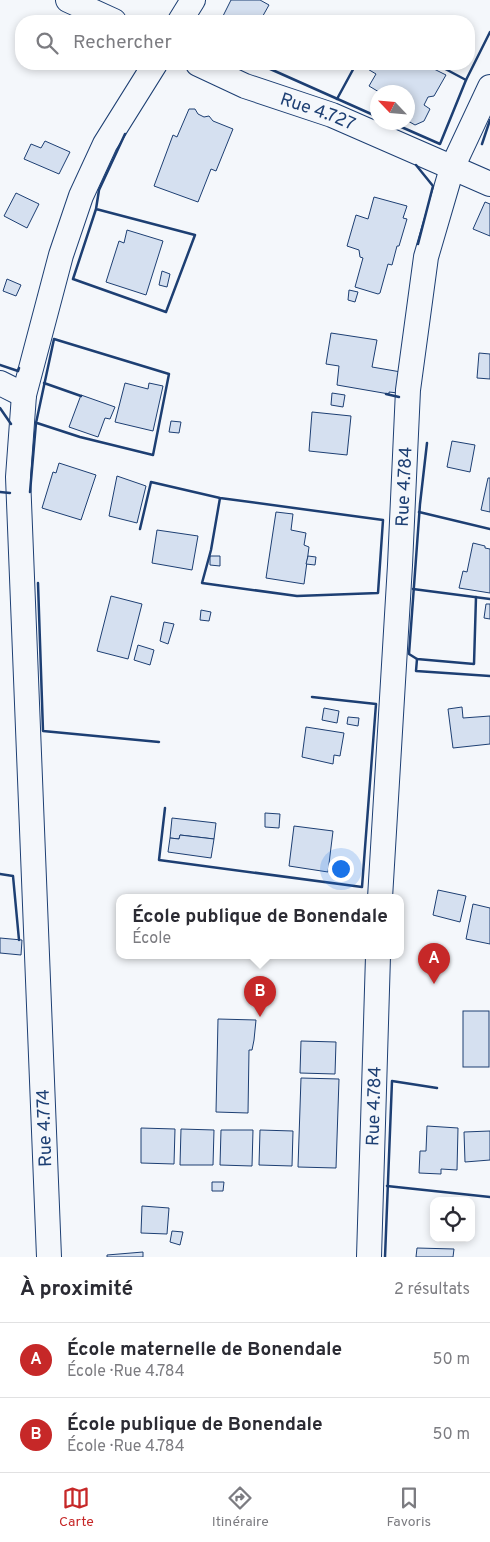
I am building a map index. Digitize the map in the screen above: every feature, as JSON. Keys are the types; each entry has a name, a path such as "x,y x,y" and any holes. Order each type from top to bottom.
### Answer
{"street":[{"path":"68,0 101,15"},
{"path":"184,15 193,0"},
{"name":"Rue 4.774","path":"49,1257 18,477 24,395 61,255 81,196 105,144 151,70"},
{"name":"Rue 4.727","path":"211,70 245,86 332,116 490,184"},
{"name":"Rue 4.784","path":"380,894 400,565 408,390 426,257 452,168 490,87"},
{"path":"0,383 24,395"},
{"name":"Rue 4.784","path":"369,1257 378,959"}],"building":[{"path":"231,0 260,0 269,5 263,15 224,15"},
{"path":"369,70 436,70 446,75 434,96 428,97 424,105 430,109 424,121 415,125 415,85 369,86 376,74"},
{"path":"189,109 195,109 198,114 204,117 209,116 213,121 233,129 216,171 211,169 198,202 154,186 173,135 177,137"},
{"path":"45,141 70,152 59,174 24,159 31,144 41,148"},
{"path":"16,193 39,204 27,228 4,216"},
{"path":"374,197 407,206 403,218 407,219 399,246 397,246 392,265 388,264 380,293 378,294 355,287 363,258 360,257 359,250 347,246 356,215 368,219"},
{"path":"485,202 490,204 490,236 473,229"},
{"path":"127,230 163,241 146,295 106,282 119,241 124,243"},
{"path":"162,271 170,274 167,287 159,285"},
{"path":"7,279 21,285 16,296 3,291"},
{"path":"349,290 358,292 355,302 348,300"},
{"path":"331,333 377,340 372,367 401,372 398,393 389,392 389,394 337,385 339,366 326,364"},
{"path":"479,353 490,354 490,379 477,378"},
{"path":"125,383 148,389 149,383 163,386 153,431 115,422"},
{"path":"332,393 345,395 343,407 331,405"},
{"path":"81,395 115,407 110,419 105,418 98,437 69,427"},
{"path":"312,412 351,416 347,455 309,451"},
{"path":"171,421 181,422 179,433 169,432"},
{"path":"452,441 475,445 470,472 447,467"},
{"path":"59,463 96,475 81,520 42,508 53,472 56,473"},
{"path":"117,476 146,486 137,523 109,516"},
{"path":"488,478 490,478 490,512 481,510"},
{"path":"276,512 293,514 291,530 306,533 304,545 309,547 304,584 266,578"},
{"path":"157,530 198,536 192,570 152,563"},
{"path":"473,543 490,549 490,593 459,588 463,571 467,572"},
{"path":"210,556 220,556 220,566 210,565"},
{"path":"308,556 316,557 315,565 306,564"},
{"path":"111,596 142,604 128,659 97,651"},
{"path":"486,604 490,604 490,619 484,618"},
{"path":"201,610 211,612 209,621 200,620"},
{"path":"164,622 174,624 168,644 160,641"},
{"path":"138,645 154,650 150,665 134,660"},
{"path":"462,707 463,718 490,716 490,744 453,748 448,709"},
{"path":"324,708 339,711 337,723 322,720"},
{"path":"348,717 359,718 358,726 347,724"},
{"path":"306,727 344,733 340,756 334,755 333,764 302,757"},
{"path":"265,813 280,814 279,828 265,827"},
{"path":"172,818 216,823 214,839 180,835 179,839 170,838"},
{"path":"294,826 333,831 328,872 289,866"},
{"path":"180,835 214,839 211,858 168,852 170,838 179,839"},
{"path":"438,890 466,896 460,922 433,915"},
{"path":"473,904 490,908 490,944 466,939"},
{"path":"0,938 22,940 21,955 0,953"},
{"path":"463,1011 489,1011 489,1067 463,1067"},
{"path":"218,1019 256,1020 252,1050 249,1050 248,1113 216,1112"},
{"path":"301,1041 336,1042 335,1074 300,1073"},
{"path":"301,1078 339,1079 336,1168 298,1167"},
{"path":"427,1126 458,1128 457,1170 441,1169 441,1174 419,1173 420,1151 426,1151"},
{"path":"141,1128 175,1129 174,1164 141,1163"},
{"path":"181,1129 214,1130 213,1165 180,1165"},
{"path":"221,1130 253,1130 252,1166 220,1165"},
{"path":"260,1130 293,1131 292,1166 259,1165"},
{"path":"490,1131 490,1160 465,1162 464,1132"},
{"path":"212,1182 224,1182 223,1191 212,1191"},
{"path":"142,1206 169,1208 167,1234 141,1233"},
{"path":"172,1231 183,1232 180,1245 170,1242"},
{"path":"417,1248 454,1249 453,1257 416,1257"},
{"path":"143,1252 143,1257 107,1257 107,1255"}],"wall":[{"path":"475,62 490,32"},
{"path":"272,70 370,113"},
{"path":"337,99 353,70"},
{"path":"447,70 466,80"},
{"path":"408,130 440,144 471,70"},
{"path":"482,144 490,120"},
{"path":"96,209 195,235 166,312 73,279 96,209 99,190 125,134"},
{"path":"416,165 433,186 418,244"},
{"path":"30,492 36,423 54,339 169,374 153,455 80,437 37,423"},
{"path":"0,365 18,371 19,368"},
{"path":"44,383 81,396"},
{"path":"386,394 399,397"},
{"path":"0,408 11,424"},
{"path":"427,443 420,504 409,654 417,659 474,664 476,597"},
{"path":"140,529 151,482 220,498 383,520 378,593 297,596 202,583 211,550 220,498"},
{"path":"0,492 10,493"},
{"path":"419,512 490,529"},
{"path":"38,583 43,731 159,742"},
{"path":"413,589 490,599"},
{"path":"417,659 416,671 490,676"},
{"path":"165,808 159,860 362,887 376,704 312,697"},
{"path":"0,874 13,876 19,940"},
{"path":"385,1257 392,1081 437,1088"},
{"path":"387,1186 490,1197"}],"place":[{"name":"École maternelle de Bonendale","path":"434,984"},
{"name":"École publique de Bonendale","path":"260,1017"}]}
